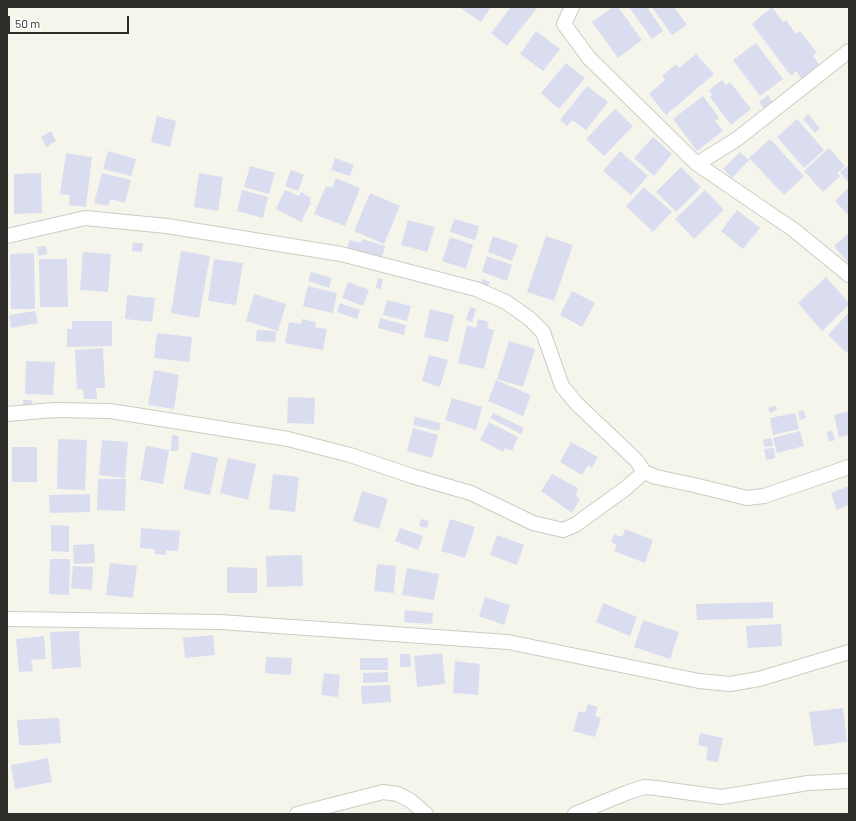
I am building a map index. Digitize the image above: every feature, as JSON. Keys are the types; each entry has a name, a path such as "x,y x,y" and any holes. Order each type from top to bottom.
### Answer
{"street":[{"path":"572,7 564,24 589,58 697,164 794,230 849,275"},
{"path":"697,164 737,139 849,51"},
{"path":"7,236 85,218 167,226 341,254 476,289 506,302 530,319 543,332 562,386 577,404 637,461 644,472 656,477 747,498 764,496 849,467"},
{"path":"7,414 54,410 110,411 288,439 350,455 412,476 471,493 533,523 563,530 575,526 626,488 644,472"},
{"path":"7,619 220,622 508,642 699,681 730,684 759,679 849,652"},
{"path":"575,814 644,787 721,797 808,783 849,781"},
{"path":"297,814 383,792 398,794 411,801 426,814"}],"building":[{"path":"459,7 491,7 481,22"},
{"path":"511,7 538,7 507,46 491,33"},
{"path":"613,7 618,7 642,40 618,58 592,22"},
{"path":"629,7 647,7 663,31 652,39"},
{"path":"652,7 674,7 687,25 672,35"},
{"path":"772,7 783,22 786,20 796,34 800,31 817,53 813,56 821,67 803,81 796,71 791,76 752,24"},
{"path":"536,31 560,49 543,71 520,54"},
{"path":"756,43 783,79 760,96 733,60"},
{"path":"696,54 714,74 666,115 649,94 665,80 662,76 676,64 679,68"},
{"path":"566,63 585,78 559,109 541,93"},
{"path":"722,80 726,85 730,82 751,109 731,125 710,97 712,95 709,90"},
{"path":"587,86 608,102 586,130 572,120 567,126 560,120"},
{"path":"768,95 773,103 765,110 759,102"},
{"path":"703,96 719,118 715,121 723,131 697,151 673,119"},
{"path":"615,109 633,126 604,156 586,139"},
{"path":"808,114 820,128 815,133 803,119"},
{"path":"157,116 176,121 170,147 151,142"},
{"path":"797,119 824,150 804,168 777,137"},
{"path":"51,131 56,141 46,147 41,137"},
{"path":"653,137 672,154 654,176 634,158"},
{"path":"770,139 804,176 784,195 749,158"},
{"path":"829,148 845,166 837,173 840,176 823,192 804,171"},
{"path":"108,151 136,159 131,176 103,169"},
{"path":"620,151 648,176 631,195 603,171"},
{"path":"740,152 749,160 732,178 723,169"},
{"path":"66,153 92,157 86,207 69,205 70,195 60,194"},
{"path":"335,158 354,165 350,176 331,170"},
{"path":"849,165 849,183 840,172"},
{"path":"250,166 275,173 269,194 244,187"},
{"path":"681,167 701,187 676,212 656,192"},
{"path":"291,170 304,175 298,191 285,186"},
{"path":"41,173 42,213 14,214 14,174"},
{"path":"102,173 131,180 125,203 111,199 108,206 94,203"},
{"path":"199,173 223,177 218,211 194,207"},
{"path":"336,178 360,188 345,226 314,214 326,186 332,188"},
{"path":"644,187 672,212 653,232 626,206"},
{"path":"849,187 849,216 835,201"},
{"path":"242,190 268,197 263,218 237,211"},
{"path":"285,190 299,196 301,192 311,198 309,201 311,202 301,222 276,209"},
{"path":"705,190 724,210 694,239 675,219"},
{"path":"370,193 400,206 384,244 354,231"},
{"path":"737,210 760,228 743,249 721,231"},
{"path":"454,219 479,226 475,240 450,232"},
{"path":"408,220 435,227 427,252 401,245"},
{"path":"849,233 849,264 834,246"},
{"path":"493,236 518,245 512,261 488,252"},
{"path":"546,236 573,245 554,301 527,292"},
{"path":"450,237 473,245 466,269 442,261"},
{"path":"362,239 385,246 382,258 347,248 350,240 361,243"},
{"path":"133,243 143,243 142,252 132,251"},
{"path":"46,246 47,254 38,256 37,247"},
{"path":"181,251 210,256 199,318 171,313"},
{"path":"83,252 111,254 108,292 80,290"},
{"path":"34,253 35,309 11,309 10,254"},
{"path":"487,256 512,265 507,281 482,272"},
{"path":"39,259 67,259 68,307 40,307"},
{"path":"214,259 243,263 236,305 208,301"},
{"path":"311,272 332,278 329,288 308,281"},
{"path":"826,277 849,303 849,305 822,331 798,303"},
{"path":"378,278 383,279 381,289 376,288"},
{"path":"483,279 490,282 486,290 479,286"},
{"path":"348,282 369,290 363,306 342,298"},
{"path":"308,286 337,293 333,313 303,306"},
{"path":"572,291 595,303 582,327 560,315"},
{"path":"254,294 286,304 278,331 246,321"},
{"path":"127,295 155,298 152,322 125,319"},
{"path":"387,300 411,306 407,321 383,315"},
{"path":"340,303 360,310 357,319 337,312"},
{"path":"470,307 476,309 472,322 466,320"},
{"path":"430,309 454,315 448,342 424,337"},
{"path":"35,311 38,323 11,328 9,315"},
{"path":"849,312 849,351 847,353 828,335"},
{"path":"380,318 406,325 404,335 378,328"},
{"path":"302,319 316,322 315,327 327,329 323,350 285,343 289,322 301,324"},
{"path":"478,319 489,322 487,328 494,330 484,369 458,363 467,325 476,328"},
{"path":"72,321 112,321 112,346 67,347 67,329 72,329"},
{"path":"257,330 276,331 275,342 256,341"},
{"path":"157,333 192,337 189,362 154,358"},
{"path":"509,341 535,349 523,387 497,379"},
{"path":"103,348 105,388 96,388 97,399 84,399 83,389 77,389 75,350"},
{"path":"429,355 448,360 440,387 422,381"},
{"path":"26,361 55,362 53,395 25,394"},
{"path":"154,370 179,375 174,409 148,405"},
{"path":"496,380 531,395 523,416 488,401"},
{"path":"288,397 315,398 314,424 287,423"},
{"path":"452,398 482,407 476,430 445,420"},
{"path":"23,400 32,400 32,410 23,410"},
{"path":"775,405 777,410 770,413 768,408"},
{"path":"803,410 806,418 800,420 798,412"},
{"path":"849,411 849,435 839,437 834,415"},
{"path":"493,413 524,428 521,434 490,418"},
{"path":"795,413 799,429 773,435 770,418"},
{"path":"415,417 441,423 439,431 413,425"},
{"path":"489,422 518,437 512,451 505,448 503,452 480,440"},
{"path":"413,428 438,435 432,458 407,451"},
{"path":"800,431 804,446 777,453 773,438"},
{"path":"832,431 835,440 829,442 827,432"},
{"path":"172,435 179,436 178,451 171,451"},
{"path":"771,438 773,446 764,447 763,440"},
{"path":"58,439 87,440 85,490 57,489"},
{"path":"102,440 128,442 125,478 99,475"},
{"path":"571,442 598,457 592,468 588,465 582,475 560,462"},
{"path":"146,446 169,450 163,484 140,480"},
{"path":"12,447 37,447 37,482 12,482"},
{"path":"774,448 775,458 766,460 764,449"},
{"path":"192,452 218,458 210,495 183,489"},
{"path":"228,458 256,464 248,500 220,493"},
{"path":"273,474 299,477 295,512 269,509"},
{"path":"552,474 578,488 576,496 580,499 572,513 541,491"},
{"path":"98,479 126,479 125,511 97,510"},
{"path":"849,486 849,505 837,510 831,493"},
{"path":"362,491 388,499 379,529 353,521"},
{"path":"90,494 90,512 50,513 49,495"},
{"path":"421,519 429,521 427,528 419,526"},
{"path":"450,519 475,527 465,558 441,551"},
{"path":"51,525 69,526 69,552 51,551"},
{"path":"141,528 180,531 178,551 166,550 166,555 155,554 155,549 140,548"},
{"path":"400,528 423,536 418,550 395,541"},
{"path":"625,529 653,540 645,563 614,551 617,545 611,542 614,534 622,537"},
{"path":"497,535 524,545 517,565 490,555"},
{"path":"94,544 95,563 74,564 73,545"},
{"path":"302,555 303,586 267,587 266,556"},
{"path":"50,559 70,559 69,595 49,594"},
{"path":"110,563 137,566 133,598 106,595"},
{"path":"377,564 396,566 394,593 374,591"},
{"path":"73,566 93,567 92,590 71,588"},
{"path":"227,567 257,568 257,593 227,593"},
{"path":"407,568 439,574 434,600 402,595"},
{"path":"485,597 510,605 504,625 479,616"},
{"path":"773,602 773,618 697,620 696,604"},
{"path":"603,603 637,617 630,636 596,622"},
{"path":"405,610 433,613 432,624 404,622"},
{"path":"643,620 679,632 670,659 634,647"},
{"path":"781,624 782,646 748,648 746,626"},
{"path":"79,631 81,667 52,669 50,632"},
{"path":"213,635 215,655 185,658 183,638"},
{"path":"44,636 46,659 31,660 33,671 19,672 16,639"},
{"path":"442,653 445,684 417,687 414,656"},
{"path":"400,654 410,654 411,667 400,667"},
{"path":"266,657 292,658 291,675 265,673"},
{"path":"360,658 388,658 388,670 360,670"},
{"path":"455,661 480,664 478,695 453,693"},
{"path":"388,672 388,682 363,683 363,673"},
{"path":"324,673 340,675 338,697 321,695"},
{"path":"390,685 391,702 362,704 361,686"},
{"path":"588,704 598,707 595,716 601,718 595,737 573,731 579,711 585,713"},
{"path":"843,708 847,742 814,746 809,712"},
{"path":"59,718 61,743 19,745 17,720"},
{"path":"700,733 723,738 718,762 706,760 708,747 698,745"},
{"path":"48,758 52,782 15,789 11,765"}]}
